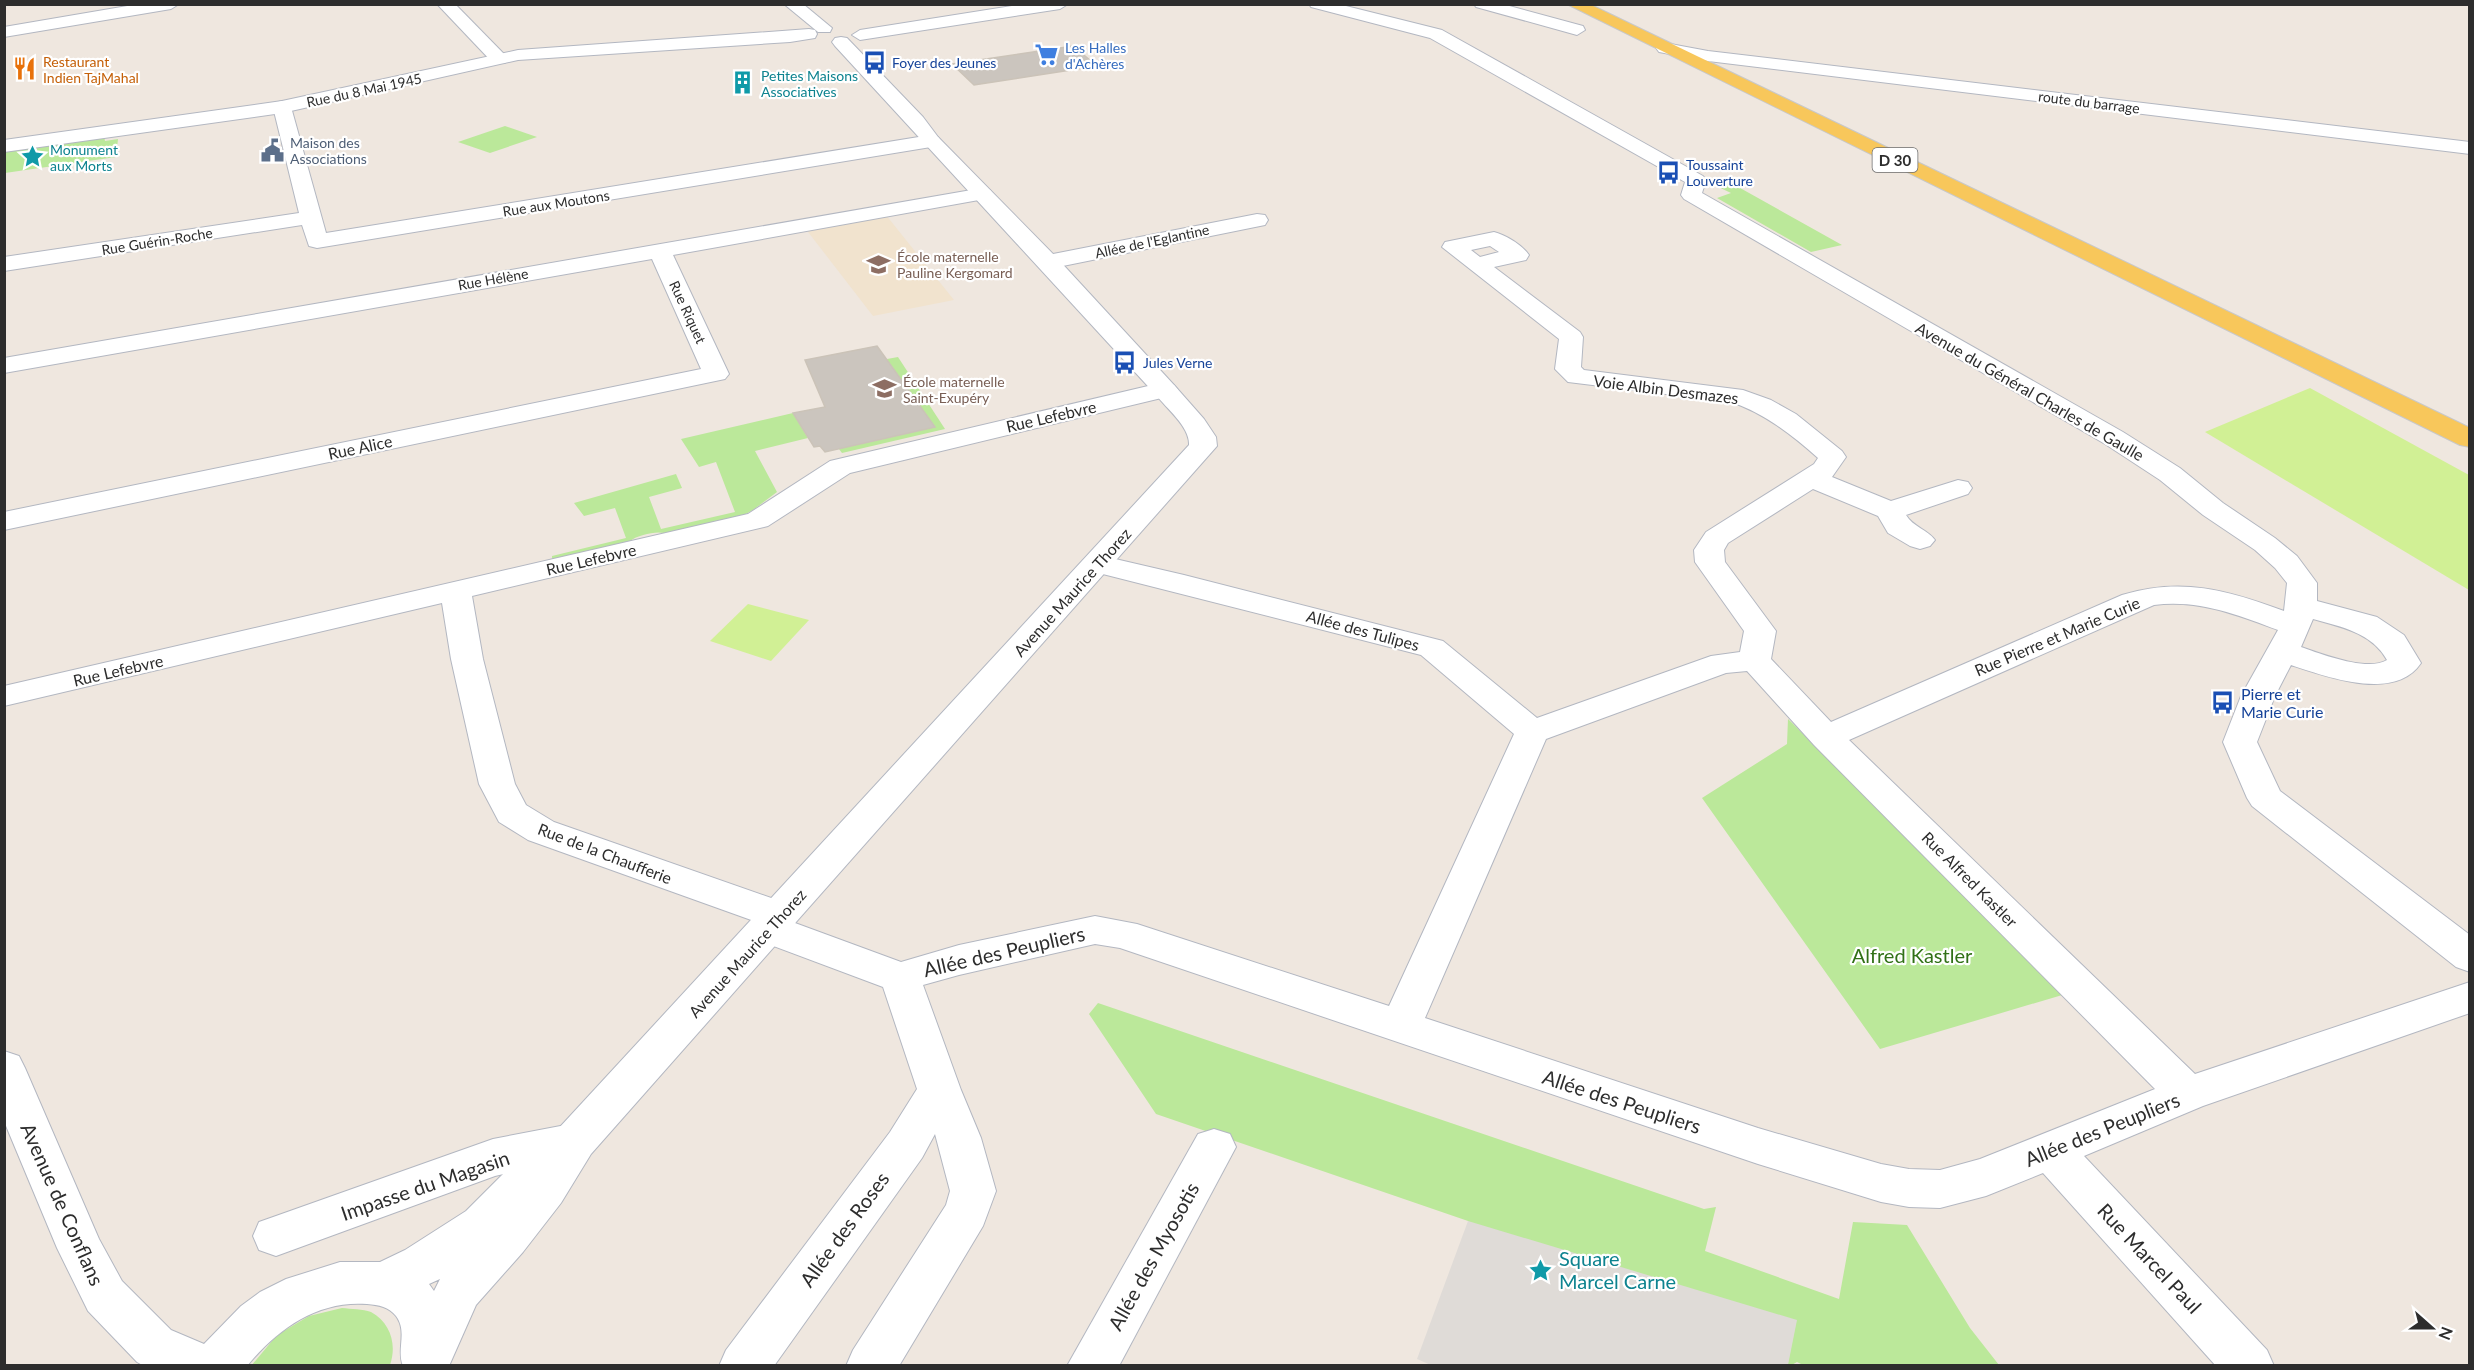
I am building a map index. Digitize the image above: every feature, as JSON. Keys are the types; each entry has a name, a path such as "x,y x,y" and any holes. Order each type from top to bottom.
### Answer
{"main road":[{"name":"D 30","path":"1575,4 1956,190 2093,254 2469,439"},
{"name":"D 30","path":"1595,4 1708,56 1969,188 2093,254"}],"street":[{"path":"4,32 171,4"},
{"path":"446,4 499,59"},
{"name":"Avenue Maurice Thorez","path":"425,1363 459,1290 519,1222 545,1188 575,1141 1203,446 1203,437 1196,425 1047,262 931,141 916,121 833,34 792,4"},
{"name":"Rue du 8 Mai 1945","path":"833,34 1021,4"},
{"name":"Rue du 8 Mai 1945","path":"4,146 282,108 499,59 561,51 833,34 1060,4"},
{"name":"Avenue du Général Charles de Gaulle","path":"1317,4 1436,34 1696,180 1691,195 2114,438 2170,474 2286,562 2302,583 2293,628"},
{"path":"1482,4 1577,30"},
{"name":"route du barrage","path":"1665,48 1708,56 2469,148"},
{"name":"Rue aux Moutons","path":"282,108 309,218 317,241 931,141"},
{"name":"Rue Hélène","path":"4,366 982,194"},
{"name":"Rue Guérin-Roche","path":"4,264 309,218"},
{"name":"Allée de l'Eglantine","path":"1047,262 1257,220"},
{"name":"Rue Riquet","path":"659,250 716,374"},
{"name":"Voie Albin Desmazes","path":"1478,264 1571,337 1568,369 1577,377 1734,395 1756,401 1809,436 1832,458 1825,469 1716,538 1709,550 1710,562 1760,631 1755,661"},
{"name":"Rue Alice","path":"4,521 716,374"},
{"name":"Rue Lefebvre","path":"4,696 758,520 840,467 1165,390"},
{"path":"1811,478 1890,511 1898,527 1920,540"},
{"path":"1890,511 1958,488"},
{"name":"Allée des Tulipes","path":"1098,564 1173,581 1432,648 1532,732"},
{"name":"Rue de la Chaufferie","path":"456,592 466,652 496,784 512,813 541,831 775,922"},
{"name":"Rue Pierre et Marie Curie","path":"1826,736 2133,602 2164,595 2196,597 2234,604 2293,628"},
{"path":"2293,628 2258,696 2240,742 2265,798 2469,957"},
{"path":"1400,1027 1532,732 1722,663 1755,661"},
{"name":"Rue Alfred Kastler","path":"1755,661 1826,736 2188,1094"},
{"name":"Allée des Peupliers","path":"775,922 900,976 968,957 1095,930 1122,934 1853,1176 1909,1188 1940,1189 1986,1177 2188,1094 2469,997"},
{"path":"871,1365 967,1212 973,1191 959,1138 939,1090 900,976"},
{"name":"Avenue de Conflans","path":"4,1068 75,1238 105,1296 154,1346 200,1365"},
{"name":"Allée des Roses","path":"744,1365 906,1145 939,1090"},
{"name":"Avenue Maurice Thorez","path":"383,1284 422,1265 482,1225 540,1165 575,1141"},
{"name":"Impasse du Magasin","path":"276,1236 493,1158 575,1141"},
{"name":"Allée des Myosotis","path":"1092,1365 1214,1147"},
{"name":"Rue Marcel Paul","path":"2051,1151 2249,1365"},
{"path":"217,1365 231,1346 257,1320 289,1300 322,1287 354,1281 383,1284 405,1294 421,1311 428,1334 425,1363"}],"shaded area":[{"name":"École maternelle Pauline Kergomard","path":"886,215 954,300 873,316 805,228"},
{"name":"Square Marcel Carne","path":"1468,1221 1797,1320 1788,1365 1433,1366 1417,1359"}],"green space":[{"path":"505,126 537,137 490,153 458,142"},
{"path":"104,136 105,141 118,139 116,157 5,173 4,149"},
{"path":"1724,179 1842,245 1811,252 1717,198 1731,193 1710,183"},
{"path":"898,357 945,429 842,453 839,449 887,359"},
{"path":"2310,388 2469,475 2469,590 2205,432"},
{"path":"793,413 808,438 755,451 777,492 753,510 744,515 664,533 647,534 630,541 552,559 552,556 626,538 615,508 584,516 574,503 676,474 682,488 649,497 661,529 735,512 716,462 699,467 681,439"},
{"path":"748,604 809,620 771,661 710,641"},
{"name":"Alfred Kastler","path":"1788,719 2069,993 1880,1049 1702,798 1787,744"},
{"path":"1098,1003 1704,1209 1716,1207 1705,1251 1839,1299 1853,1222 1907,1225 1970,1328 1999,1365 1805,1366 1797,1362 1790,1366 1572,1365 1468,1221 1156,1114 1089,1014"},
{"path":"342,1308 371,1312 383,1322 391,1335 393,1350 390,1365 251,1366 277,1335 309,1316"}],"building":[{"name":"Les Halles d'Achères","path":"1073,46 1097,66 974,85 952,64"},
{"name":"École maternelle Saint-Exupéry","path":"877,346 935,427 825,452 820,446 814,447 793,413 825,407 805,360"}],"place":[{"name":"Les Halles d'Achères","path":"1047,55"},
{"name":"Foyer des Jeunes","path":"874,62"},
{"name":"Restaurant Indien TajMahal","path":"25,69"},
{"name":"Petites Maisons Associatives","path":"743,83"},
{"name":"Maison des Associations","path":"272,150"},
{"name":"Monument aux Morts","path":"32,157"},
{"name":"Toussaint Louverture","path":"1668,172"},
{"name":"École maternelle Pauline Kergomard","path":"879,264"},
{"name":"Jules Verne","path":"1125,362"},
{"name":"École maternelle Saint-Exupéry","path":"885,389"},
{"name":"Pierre et Marie Curie","path":"2223,702"},
{"name":"Square Marcel Carne","path":"1541,1270"}]}
